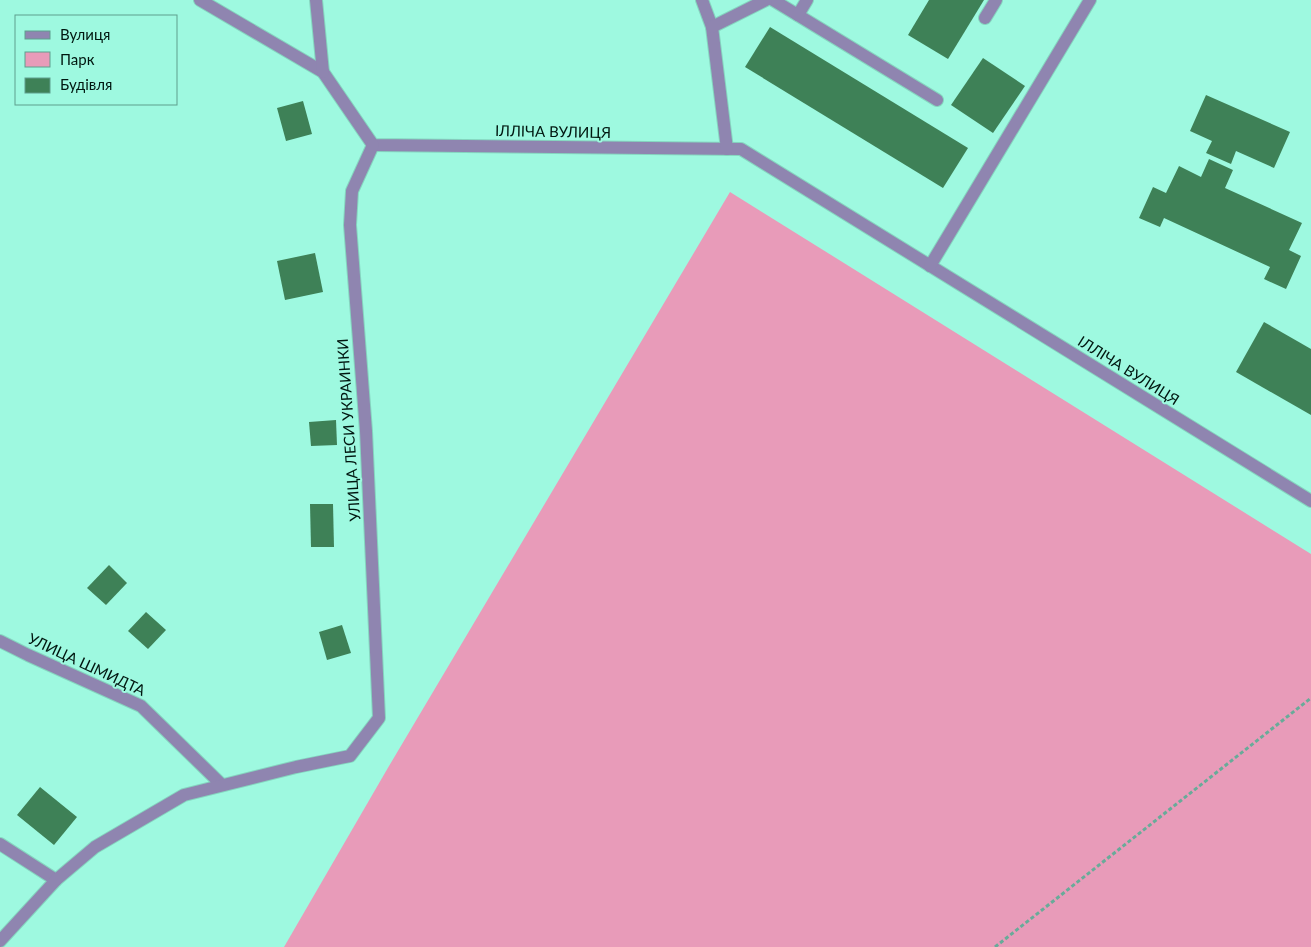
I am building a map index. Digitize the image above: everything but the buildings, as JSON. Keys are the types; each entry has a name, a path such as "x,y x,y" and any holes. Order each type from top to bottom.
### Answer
{"street":[{"path":"200,0 323,72 373,145"},
{"path":"316,0 323,72"},
{"path":"702,0 712,27 726,149"},
{"path":"712,27 766,0"},
{"path":"773,0 937,100"},
{"path":"798,15 807,0"},
{"path":"985,18 996,0"},
{"path":"930,266 1090,0"},
{"name":"ІЛЛІЧА ВУЛИЦЯ","path":"373,145 741,149 1311,501"},
{"name":"УЛИЦА ЛЕСИ УКРАИНКИ","path":"222,785 350,756 379,718 366,431 350,225 352,191 373,145"},
{"name":"УЛИЦА ШМИДТА","path":"0,640 28,656 141,706 222,785"},
{"path":"0,941 56,880 95,847 184,795 222,785"},
{"path":"0,844 56,880"}],"path":[{"path":"995,947 1311,698"}],"green space":[{"path":"730,192 1311,554 1311,947 284,947 389,766"}]}
